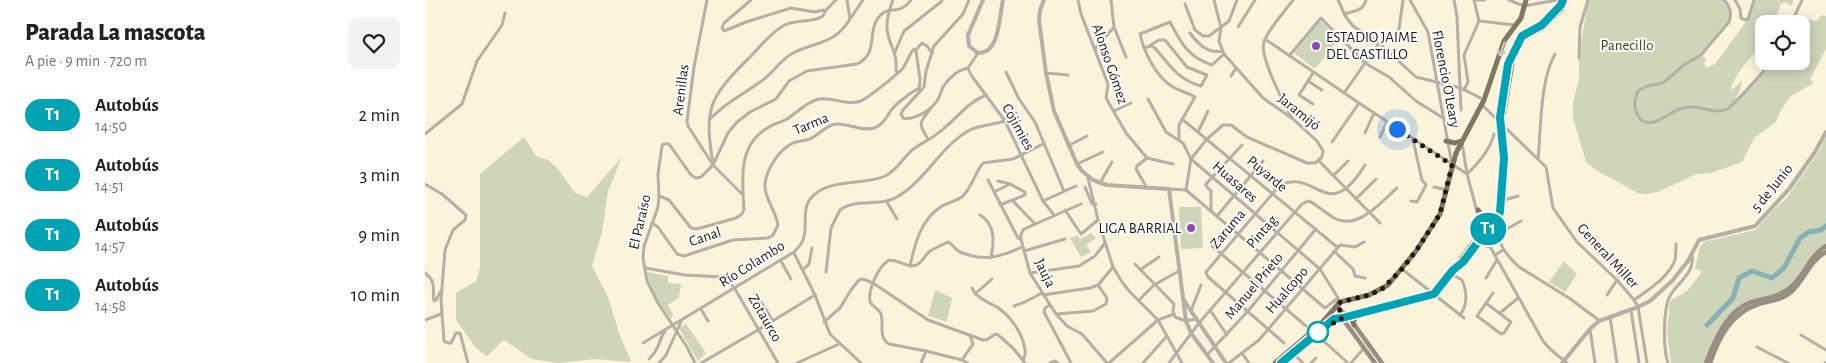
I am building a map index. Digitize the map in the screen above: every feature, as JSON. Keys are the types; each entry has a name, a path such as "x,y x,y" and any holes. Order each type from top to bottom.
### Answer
{"main road":[{"path":"1338,301 1369,295 1382,289 1402,269 1416,251 1440,214 1452,165 1461,140 1483,102 1505,41 1517,26 1526,0"},
{"path":"1285,363 1334,322 1362,312 1434,294 1476,239 1496,222 1499,216 1506,158 1502,125 1511,63 1524,37 1548,23 1562,8 1566,0"},
{"path":"1447,141 1455,143 1461,140"},
{"path":"1478,210 1486,220 1493,220 1499,216"},
{"path":"1706,363 1717,339 1734,312 1746,304 1786,291 1796,282 1814,255 1826,246"},
{"path":"1710,363 1725,331 1737,315 1748,307 1787,295 1797,285 1813,262 1826,252"},
{"path":"1338,301 1341,312 1375,363"},
{"path":"1275,363 1321,324 1338,301"},
{"path":"1355,326 1353,321 1362,312"},
{"path":"1345,317 1355,326 1382,363"}],"street":[{"name":"Arenillas","path":"707,0 694,67 687,121 688,126 713,165 743,195"},
{"path":"751,0 724,24 723,31 791,8 815,12 825,10"},
{"path":"713,165 710,147 711,108 735,70 771,34 795,20 821,17 825,14 825,10 836,0"},
{"path":"847,0 850,19"},
{"path":"710,120 723,106 761,82 782,60 795,52 838,35 863,0"},
{"path":"893,0 889,11 887,33 895,52 897,72"},
{"path":"713,165 732,127 749,112 776,99 786,85 807,71 849,66 863,61 871,51 874,26 882,14 901,8 911,0"},
{"path":"931,107 909,119 903,118 901,114 924,87 934,46 963,14 969,0"},
{"path":"983,0 968,37 970,47 978,53 984,53 995,42 1003,0"},
{"path":"1044,0 1039,20 1053,111 1077,164 1088,178 1098,220 1113,267 1122,282 1158,320 1182,363"},
{"name":"Alonso Gómez","path":"1078,0 1081,14 1108,86 1106,98 1126,133 1147,158"},
{"path":"1111,0 1114,27 1126,57"},
{"path":"1214,0 1221,28 1219,41 1223,52"},
{"path":"1185,4 1195,30 1203,36 1211,35 1229,21 1237,0"},
{"path":"1238,27 1255,0"},
{"path":"1293,0 1265,39 1263,49 1279,94 1293,119"},
{"name":"General Miller","path":"1338,0 1353,26 1379,43 1415,77 1463,89 1483,102 1502,125 1545,167 1548,174 1553,208 1584,250 1617,280 1634,300 1638,308 1647,363"},
{"path":"1345,14 1359,10 1364,6 1366,0"},
{"path":"1344,93 1379,43 1395,35 1399,29 1403,0"},
{"name":"Florencio O'Leary","path":"1410,0 1428,32 1452,165"},
{"path":"1454,0 1468,82 1463,89"},
{"path":"1461,110 1463,89 1462,55 1479,21 1474,0 1485,0"},
{"path":"1509,0 1524,6 1557,0"},
{"path":"1579,58 1580,27 1588,0"},
{"path":"1724,0 1729,7 1729,22 1699,57 1684,65 1663,83 1639,90 1634,101 1637,114 1644,121 1651,122 1681,108 1689,107 1715,111 1728,109 1764,70"},
{"path":"1735,0 1740,9 1741,18 1745,20 1748,19 1754,0"},
{"path":"1795,15 1802,0"},
{"path":"895,52 904,32 942,1"},
{"path":"425,134 462,104 477,61 502,26 505,14"},
{"path":"1289,56 1321,19 1365,63 1389,77 1416,101 1443,118"},
{"path":"1479,21 1517,26"},
{"path":"1179,140 1178,130 1182,119 1195,97 1170,84 1147,57 1140,34 1169,22 1175,34 1191,55 1212,65 1223,52"},
{"path":"1095,49 1114,27"},
{"path":"1190,33 1204,48 1215,52 1223,52"},
{"path":"1265,39 1313,73 1467,174"},
{"path":"1144,48 1159,40 1165,40 1187,67 1207,76 1201,86 1178,76 1155,48 1149,46"},
{"path":"659,196 669,200 687,224 697,229 736,218 742,214 744,209 742,174 745,157 753,142 762,132 818,100 829,98 859,102 869,96 904,66 912,50 922,44 927,46 932,53"},
{"path":"915,49 920,79 919,92"},
{"path":"988,50 992,54"},
{"name":"Jaramijó","path":"1223,52 1263,98 1293,119 1321,147 1322,157 1319,160"},
{"path":"928,139 920,122 939,99 943,87 955,74 968,68 978,53"},
{"path":"1538,159 1546,77 1549,63 1555,54"},
{"name":"Cojimies","path":"968,68 971,75 1004,120 1043,201 1053,215"},
{"path":"1231,76 1236,68"},
{"path":"1006,72 1019,99 1035,122 1064,191"},
{"path":"1046,73 1068,75"},
{"path":"1313,73 1299,95 1313,104"},
{"path":"1308,81 1322,90"},
{"name":"Tarma","path":"776,229 778,222 766,192 765,183 768,172 783,150 789,145 818,134 833,124 865,129 875,128 884,121 897,104 919,87"},
{"name":"Río Colambo","path":"643,344 793,252 803,239 805,208 815,193 853,182 883,177 896,168 919,144 939,133 970,103 986,95"},
{"name":"Huasares","path":"1148,99 1166,132 1185,145 1191,159 1320,269 1338,301"},
{"path":"1114,111 1131,103"},
{"path":"1331,142 1359,103"},
{"path":"1197,132 1208,111"},
{"path":"1365,133 1374,113"},
{"path":"827,272 831,228 842,208 862,202 887,202 897,197 926,172 955,140 970,130 1004,120 1016,114"},
{"name":"Puyarde","path":"1182,119 1337,247"},
{"path":"1380,137 1387,122"},
{"path":"1186,190 1191,159 1207,139 1221,127 1228,125 1234,127 1247,138 1301,161 1311,164 1319,160 1379,223"},
{"name":"5 de Junio","path":"1565,362 1590,329 1600,320 1638,308 1650,301 1672,281 1691,256 1699,240 1755,226 1761,221 1789,189 1815,152 1826,132"},
{"path":"1467,174 1493,141 1494,134"},
{"path":"1068,146 1087,136"},
{"path":"1411,201 1417,202 1426,185 1422,180 1413,139"},
{"path":"1461,140 1467,174 1483,234 1545,343 1565,362"},
{"name":"El Paraíso","path":"695,363 677,332 670,326 647,281 643,246 658,207 658,174 663,144 666,143 671,146 691,175 697,178 705,175 713,165"},
{"path":"910,266 914,247 921,229 942,206 962,196 968,190 983,163 1009,160 1043,144"},
{"path":"1211,212 1211,191 1206,185 1242,145"},
{"path":"1077,164 1103,152"},
{"path":"1147,188 1136,167 1147,158 1173,164"},
{"path":"1334,175 1348,160"},
{"path":"1217,216 1263,161"},
{"path":"1100,183 1111,162"},
{"path":"1346,188 1365,165"},
{"path":"1088,178 1100,183 1117,186 1186,190 1325,308 1338,301"},
{"path":"1357,199 1376,179"},
{"path":"988,180 1018,238 1021,240"},
{"path":"998,181 1009,184 1025,193 1013,201 1001,205"},
{"name":"Zaruma","path":"1225,292 1206,274 1279,186 1292,181 1301,182 1331,195 1337,194 1346,188"},
{"path":"425,184 442,194 466,217 453,230 445,250 441,314 445,341 448,344 451,343 456,333 460,333 467,363"},
{"path":"993,192 1009,184"},
{"path":"1043,201 1076,186"},
{"path":"1085,187 1092,204 1095,204"},
{"path":"1434,187 1447,190"},
{"name":"Pintag","path":"1169,363 1199,323 1302,204 1308,201 1334,218 1343,221 1357,220 1369,213 1397,188"},
{"path":"1169,189 1186,321 1191,333 1213,363"},
{"path":"1501,201 1518,196"},
{"path":"1013,201 1035,224"},
{"path":"887,202 897,219"},
{"path":"1021,240 1022,231 1053,215 1081,204"},
{"path":"1065,210 1081,234 1091,228 1098,220"},
{"path":"980,216 994,234 991,258"},
{"path":"1499,216 1498,239 1503,250 1519,267 1600,320"},
{"path":"1498,234 1521,221"},
{"name":"Canal","path":"652,223 658,227 677,254 684,256 733,240 768,238 776,229"},
{"name":"Manuel Prieto","path":"1207,355 1216,348 1316,229"},
{"path":"1023,251 1065,239"},
{"name":"Jauja","path":"1021,240 1030,273 1056,314 1067,326 1082,334 1108,363"},
{"path":"968,363 963,360 926,351 889,344 885,341 881,314 870,302 870,292 873,283 883,264 889,260 910,266 919,263 931,251 948,242 961,253 991,258 1022,246"},
{"path":"1337,247 1342,244 1355,247 1364,242"},
{"path":"1030,273 1079,266 1095,256 1105,243"},
{"path":"1634,300 1668,271 1675,259 1676,244"},
{"path":"1476,245 1490,247"},
{"path":"1212,246 1306,326"},
{"name":"Hualcopo","path":"1227,363 1254,344 1337,247"},
{"path":"803,270 809,264 811,248"},
{"path":"1495,255 1503,250"},
{"path":"1334,251 1353,269 1355,276 1365,278"},
{"path":"793,252 815,295 830,334 861,363"},
{"path":"1668,363 1665,344 1668,301 1692,266 1691,256"},
{"path":"1140,270 1159,258"},
{"path":"1486,278 1497,260"},
{"path":"781,261 791,279"},
{"path":"1135,264 1174,304 1174,314 1178,320 1186,321 1195,318"},
{"path":"1013,306 1042,294 1090,288 1098,285 1113,267"},
{"name":"Zotaurco","path":"645,268 685,275 723,277 727,279 735,288 778,363"},
{"path":"1402,269 1464,318"},
{"path":"1139,300 1154,285 1179,271"},
{"path":"426,274 433,282 434,301 443,289"},
{"path":"1455,276 1462,280 1465,289 1465,307 1460,315"},
{"path":"824,322 841,308 851,290 859,280 863,279 873,283 928,320 985,340 997,334 1013,348 1024,362"},
{"path":"975,294 992,279"},
{"path":"1607,295 1617,280"},
{"path":"1191,312 1201,284"},
{"path":"1056,314 1093,310 1106,304 1107,298 1098,285"},
{"path":"971,288 975,294 999,308 1017,325 1026,350 1024,362"},
{"path":"1225,292 1284,343"},
{"path":"1487,303 1511,322 1502,334 1477,316 1493,293"},
{"path":"701,363 815,295"},
{"path":"1182,297 1227,363"},
{"path":"1500,313 1519,298"},
{"path":"761,302 773,321"},
{"path":"1050,305 1044,309 1044,312 1071,363"},
{"path":"701,309 708,321"},
{"path":"1210,310 1227,335"},
{"name":"General Miller","path":"1631,310 1639,363"},
{"path":"425,320 441,314"},
{"path":"1108,363 1158,320 1174,314"},
{"path":"1610,316 1617,363"},
{"path":"659,363 683,319"},
{"path":"649,359 658,350 663,334 670,326"},
{"path":"1590,329 1595,363"},
{"path":"963,360 973,344 970,334"},
{"path":"1317,335 1350,363 1364,348"},
{"path":"1801,336 1826,350"},
{"path":"1143,363 1167,337"},
{"path":"797,363 839,344"},
{"path":"1757,347 1788,363"},
{"path":"921,363 926,351"},
{"path":"1242,353 1249,363"},
{"path":"1294,355 1303,363"},
{"path":"1311,363 1316,358"},
{"path":"1050,363 1055,361 1058,363"}],"green space":[{"name":"Panecillo","path":"1588,0 1724,0 1728,4 1730,20 1701,55 1706,59 1704,64 1706,68 1715,64 1748,19 1754,0 1793,0 1792,6 1786,2 1781,4 1777,15 1755,15 1755,53 1743,66 1732,84 1730,91 1742,81 1741,88 1734,102 1764,70 1810,70 1810,20 1816,21 1822,15 1826,16 1826,49 1810,79 1814,83 1791,96 1781,110 1776,122 1754,138 1742,162 1711,173 1696,174 1658,192 1638,193 1596,170 1586,162 1573,118 1573,103 1579,79 1579,58"},
{"name":"ESTADIO JAIME DEL CASTILLO","path":"1320,20 1339,39 1315,69 1294,53"},
{"path":"524,137 536,156 548,160 558,169 575,193 587,197 622,157 608,191 602,232 592,266 608,297 619,333 631,362 595,359 559,363 532,359 504,340 487,356 476,348 456,320 456,293 476,281 480,268 480,174"},
{"path":"1826,137 1826,246 1802,276 1786,290 1743,305 1729,316 1705,363 1671,363 1667,332 1670,301 1687,291 1702,272 1695,268 1700,247 1704,242 1755,230 1785,200 1818,153"},
{"name":"LIGA BARRIAL","path":"1179,207 1201,207 1203,248 1181,249"},
{"path":"1092,233 1096,238 1086,245 1091,252 1081,257 1070,238 1078,235 1080,239"},
{"path":"1564,261 1577,274 1565,292 1549,282"},
{"path":"647,272 668,276 668,283 681,284 679,297 668,305 673,314 671,319 653,291"},
{"path":"935,290 952,298 947,322 928,316"},
{"path":"686,324 706,353 698,361 679,328"}],"waterway":[{"path":"1707,325 1733,298 1739,278 1752,271 1772,278 1784,268 1800,238 1809,232 1821,230 1826,226"}],"bus line":[{"name":"T1","path":"1281,363 1334,319 1434,294 1453,270 1463,262 1478,242 1480,236 1496,222 1500,212 1504,158 1500,117 1508,64 1522,36 1542,25 1550,18 1563,0"}],"place":[{"name":"ESTADIO JAIME DEL CASTILLO","path":"1316,46"},
{"name":"LIGA BARRIAL","path":"1191,228"}],"route":[{"path":"1318,332 1342,318 1338,304 1369,295 1388,285 1416,251 1440,214 1452,165 1397,129"}]}
